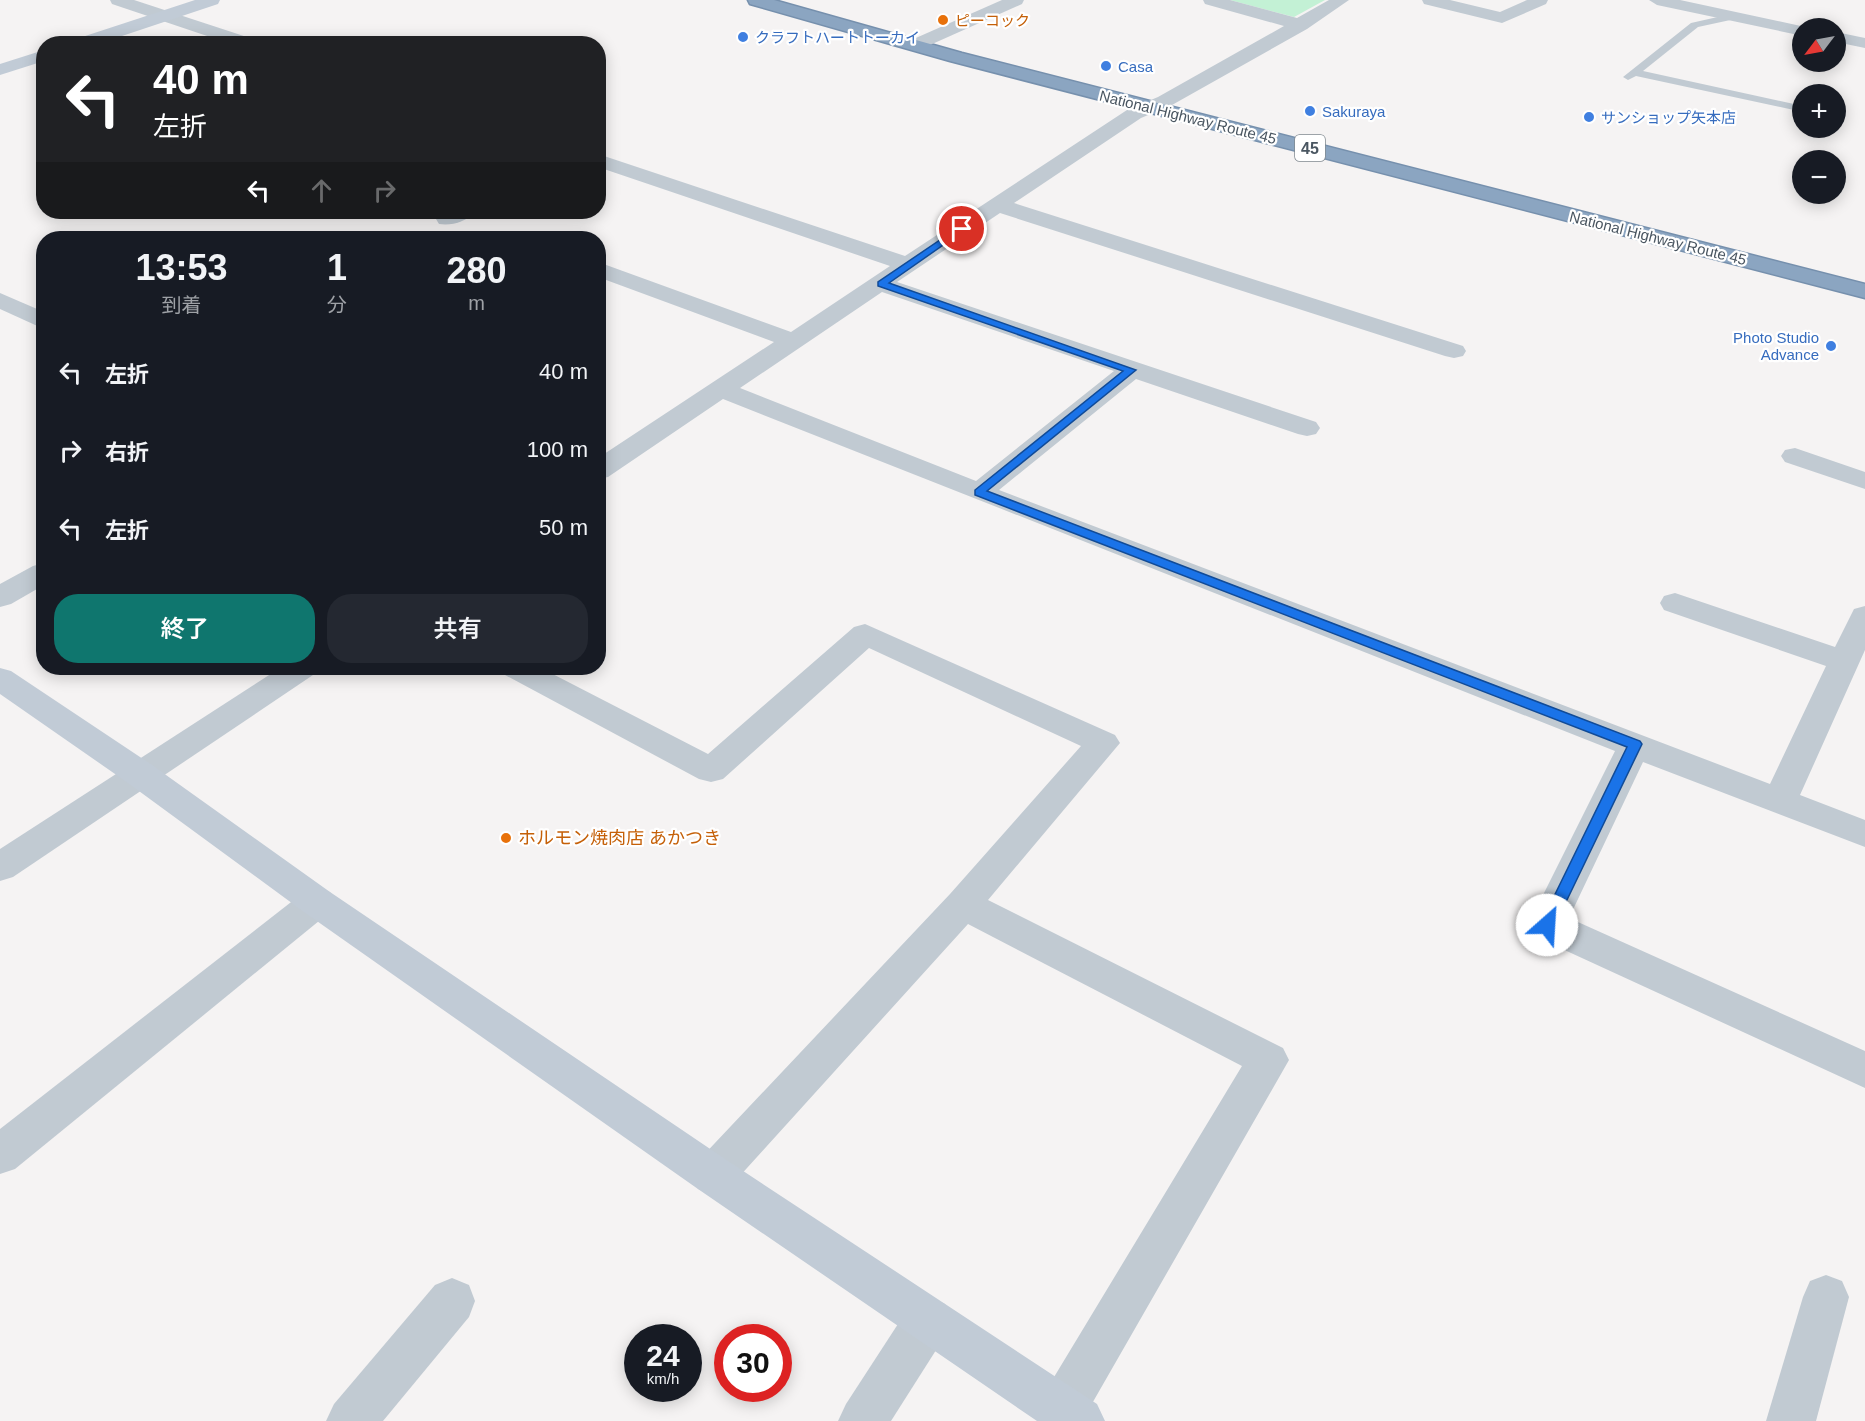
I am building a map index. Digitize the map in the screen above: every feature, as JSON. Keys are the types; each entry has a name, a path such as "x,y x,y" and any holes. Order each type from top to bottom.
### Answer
{"highway":[{"name":"National Highway Route 45","path":"756,0 1150,107 1865,291"}],"street":[{"path":"118,0 227,36"},
{"path":"103,36 212,0"},
{"path":"915,45 1016,0"},
{"path":"1211,0 1301,25"},
{"path":"606,466 1134,114 1165,101 1341,0"},
{"path":"1430,0 1502,18 1540,0"},
{"path":"1657,0 1792,29"},
{"path":"1846,39 1865,42"},
{"path":"0,70 36,58"},
{"path":"606,163 909,265"},
{"path":"997,205 1454,351"},
{"path":"606,272 793,341"},
{"path":"881,284 1308,428"},
{"path":"0,300 36,318"},
{"path":"979,492 1131,370"},
{"path":"723,390 979,492 1865,834"},
{"path":"1796,456 1865,481"},
{"path":"0,597 36,577"},
{"path":"1675,603 1844,661"},
{"path":"1780,800 1865,616"},
{"path":"529,675 711,770 865,634 1103,743 963,904 713,1174"},
{"path":"0,867 291,675"},
{"path":"0,679 140,774 317,902 713,1174 1071,1415 1268,1060 963,904"},
{"path":"1635,744 1547,925 1865,1070"},
{"path":"0,1155 317,902"},
{"path":"1791,1421 1826,1297"},
{"path":"351,1421 452,1301"},
{"path":"863,1421 928,1320"}],"lane":[{"path":"1731,17 1695,25 1631,74 1792,107"}],"green space":[{"path":"1230,0 1325,0 1294,17"}],"place":[{"name":"ピーコック","path":"943,20"},
{"name":"クラフトハートトーカイ","path":"743,37"},
{"name":"Casa","path":"1106,66"},
{"name":"Sakuraya","path":"1310,111"},
{"name":"サンショップ矢本店","path":"1589,117"},
{"name":"Photo Studio Advance","path":"1831,346"},
{"name":"ホルモン焼肉店 あかつき","path":"506,838"}],"route":[{"path":"962,229 881,284 1131,370 979,492 1635,744 1547,925"}]}
